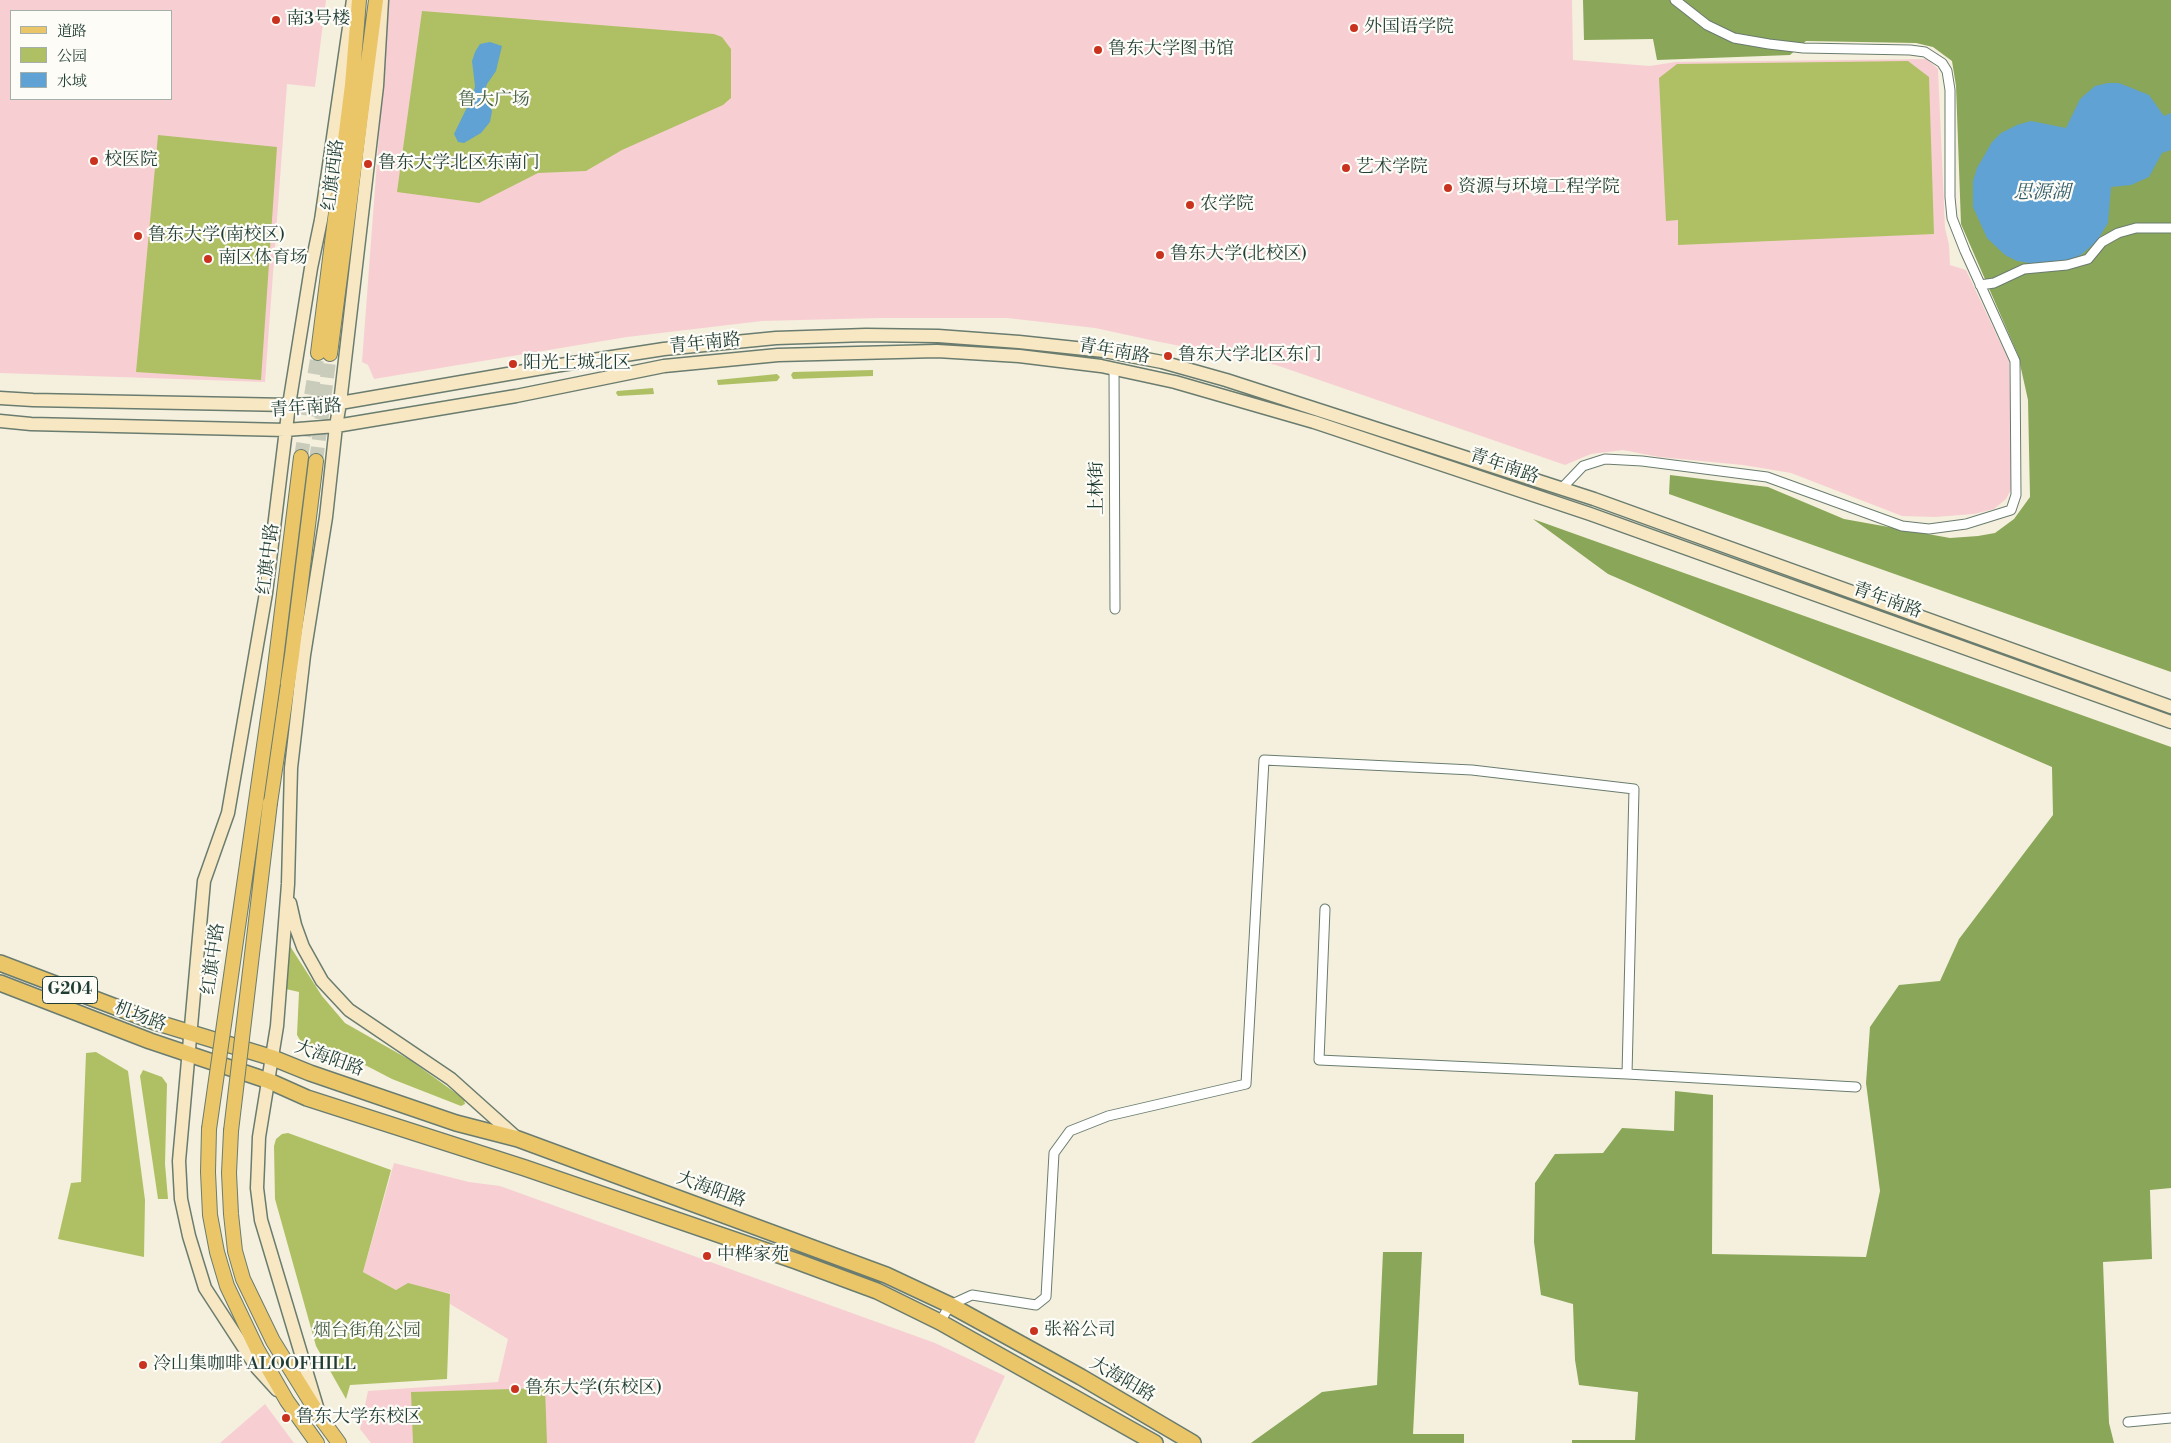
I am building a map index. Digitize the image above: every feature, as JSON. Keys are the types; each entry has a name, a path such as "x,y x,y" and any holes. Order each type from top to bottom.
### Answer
{"highway":[{"name":"机场路","path":"0,963 191,1034"},
{"name":"机场路","path":"0,983 150,1041 269,1081"},
{"name":"大海阳路","path":"191,1034 273,1058 326,1079 456,1123 518,1139 886,1275 950,1306 1081,1377 1193,1443"},
{"name":"G204","path":"269,1081 321,1103 459,1145 796,1261 877,1291 940,1322 1155,1443"}],"main road":[{"path":"286,1401 257,1368 205,1288 196,1264 182,1199 179,1161 182,1108 187,1053 191,1034 204,881 230,805 263,612 289,405 320,220 353,0"},
{"name":"红旗西路","path":"359,0 324,354 376,0"},
{"path":"320,1417 261,1220 257,1188 259,1138 273,1058 280,991 288,884 295,686 304,655 326,517 377,86 382,0"},
{"name":"青年南路","path":"0,398 289,405 340,403 563,364 717,342 856,335 947,336 1104,351 1162,362 1318,409 1562,488 1870,597 2171,708"},
{"name":"青年南路","path":"0,421 31,424 286,430 336,426 516,396 664,366 758,356 866,351 937,351 1019,356 1114,368 1175,382 1323,425 1617,524 2171,722"},
{"name":"红旗中路","path":"301,457 273,683 209,1129 207,1157 210,1215 217,1252 227,1286 257,1349 286,1401 317,1443"},
{"name":"红旗中路","path":"316,461 295,686 270,803 229,1150 231,1214 235,1251 243,1279 273,1341 320,1417 339,1443"},
{"path":"288,884 295,925 304,947 322,980 348,1010 451,1078 518,1139"}],"street":[{"path":"1562,488 1583,466 1605,459 1642,461 1767,477 1902,526 1930,529 1966,524 2011,510 2016,495 2015,361 1952,218 1950,197 1950,90 1947,71 1938,59 1924,52 1910,50 1803,48 1734,38 1707,25 1675,0"},
{"path":"1980,285 1994,283 2024,269 2067,265 2088,259 2102,242 2118,233 2136,228 2171,228"},
{"name":"上林街","path":"1114,368 1115,609"},
{"path":"940,1322 950,1306 972,1296 1036,1305 1046,1298 1054,1153 1070,1130 1108,1116 1246,1084 1264,760 1472,770 1634,789 1627,1074"},
{"path":"1325,909 1319,1060 1856,1087"},
{"path":"2128,1422 2171,1418"}],"shaded area":[{"name":"鲁东大学(南校区)","path":"0,0 326,0 315,87 287,84 265,382 0,373"},
{"name":"鲁东大学(北校区)","path":"389,0 1572,0 1573,60 1650,66 1675,62 1927,59 1938,69 1945,228 1949,245 1950,265 1966,270 2009,361 2013,486 2006,499 1994,509 1974,514 1935,517 1902,516 1791,473 1743,465 1659,457 1623,450 1591,454 1565,465 1276,365 1095,328 1007,318 881,318 762,321 627,337 374,379 368,365 362,362"},
{"path":"394,1163 469,1182 500,1186 935,1343 1005,1376 974,1443 371,1443 360,1429 368,1391 498,1382 508,1339 450,1304 450,1293 396,1290 363,1272"},
{"path":"265,1404 294,1443 220,1443"}],"green space":[{"path":"1583,0 2171,0 2171,672 1669,494 1670,475 1768,487 1844,519 1950,538 1995,533 2014,519 2030,497 2028,400 2018,355 1961,224 1956,86 1952,61 1933,47 1916,43 1806,41 1790,55 1657,60 1653,39 1584,40"},
{"name":"鲁大广场","path":"422,11 714,34 722,37 731,49 731,98 723,105 622,150 586,171 538,173 479,203 397,192"},
{"path":"1908,61 1929,77 1934,234 1678,245 1678,220 1666,221 1659,78 1677,64"},
{"name":"南区体育场","path":"158,135 277,147 261,380 136,372"},
{"path":"873,370 873,376 793,379 791,375 793,372"},
{"path":"777,374 780,377 777,381 718,385 717,380"},
{"path":"653,388 654,394 618,396 616,393 617,391"},
{"path":"1533,519 2171,747 2171,1188 2150,1190 2152,1259 2103,1262 2109,1423 2114,1443 1572,1443 1572,1440 1635,1440 1638,1392 1579,1385 1575,1360 1573,1304 1541,1295 1534,1242 1535,1183 1555,1154 1603,1153 1622,1128 1674,1131 1675,1091 1713,1095 1712,1254 1866,1257 1880,1191 1866,1083 1870,1027 1899,985 1940,981 1959,939 2053,815 2052,767 1608,574"},
{"path":"290,946 322,996 345,1023 410,1060 464,1099 465,1104 461,1106 392,1079 367,1066 305,1044 300,1040 297,1035 299,992 286,989"},
{"path":"96,1052 128,1071 145,1200 144,1257 58,1239 71,1183 81,1182 86,1053"},
{"path":"143,1070 162,1077 167,1084 165,1164 168,1199 158,1199 140,1076"},
{"name":"烟台街角公园","path":"288,1133 391,1170 363,1272 396,1290 408,1283 450,1294 447,1379 350,1385 346,1399 316,1346 275,1199 274,1146 276,1139 282,1134"},
{"path":"1383,1252 1422,1252 1413,1434 1464,1434 1464,1443 1251,1443 1322,1392 1377,1385"},
{"path":"545,1388 547,1443 413,1443 411,1392"}],"water":[{"path":"490,42 502,46 496,71 487,84 484,93 492,111 490,122 481,133 464,143 458,142 454,134 473,95 475,86 472,61 480,44"},
{"name":"思源湖","path":"2119,83 2149,95 2164,116 2171,113 2171,150 2162,153 2149,177 2131,185 2111,187 2108,223 2097,241 2082,254 2071,260 2042,265 2017,261 2005,255 1987,238 1973,207 1973,181 1977,168 1992,142 2001,133 2031,121 2066,128 2080,99 2095,86"}],"tunnel":[{"path":"301,457 318,353"},
{"path":"316,461 330,354"}],"place":[{"name":"南3号楼","path":"276,20"},
{"name":"外国语学院","path":"1354,28"},
{"name":"鲁东大学图书馆","path":"1098,50"},
{"name":"校医院","path":"94,161"},
{"name":"鲁东大学北区东南门","path":"368,164"},
{"name":"艺术学院","path":"1346,168"},
{"name":"资源与环境工程学院","path":"1448,188"},
{"name":"农学院","path":"1190,205"},
{"name":"鲁东大学(南校区)","path":"138,236"},
{"name":"鲁东大学(北校区)","path":"1160,255"},
{"name":"南区体育场","path":"208,259"},
{"name":"鲁东大学北区东门","path":"1168,356"},
{"name":"阳光上城北区","path":"513,364"},
{"name":"中桦家苑","path":"707,1256"},
{"name":"张裕公司","path":"1034,1331"},
{"name":"冷山集咖啡 ALOOFHILL","path":"143,1365"},
{"name":"鲁东大学(东校区)","path":"515,1389"},
{"name":"鲁东大学东校区","path":"286,1418"}]}
